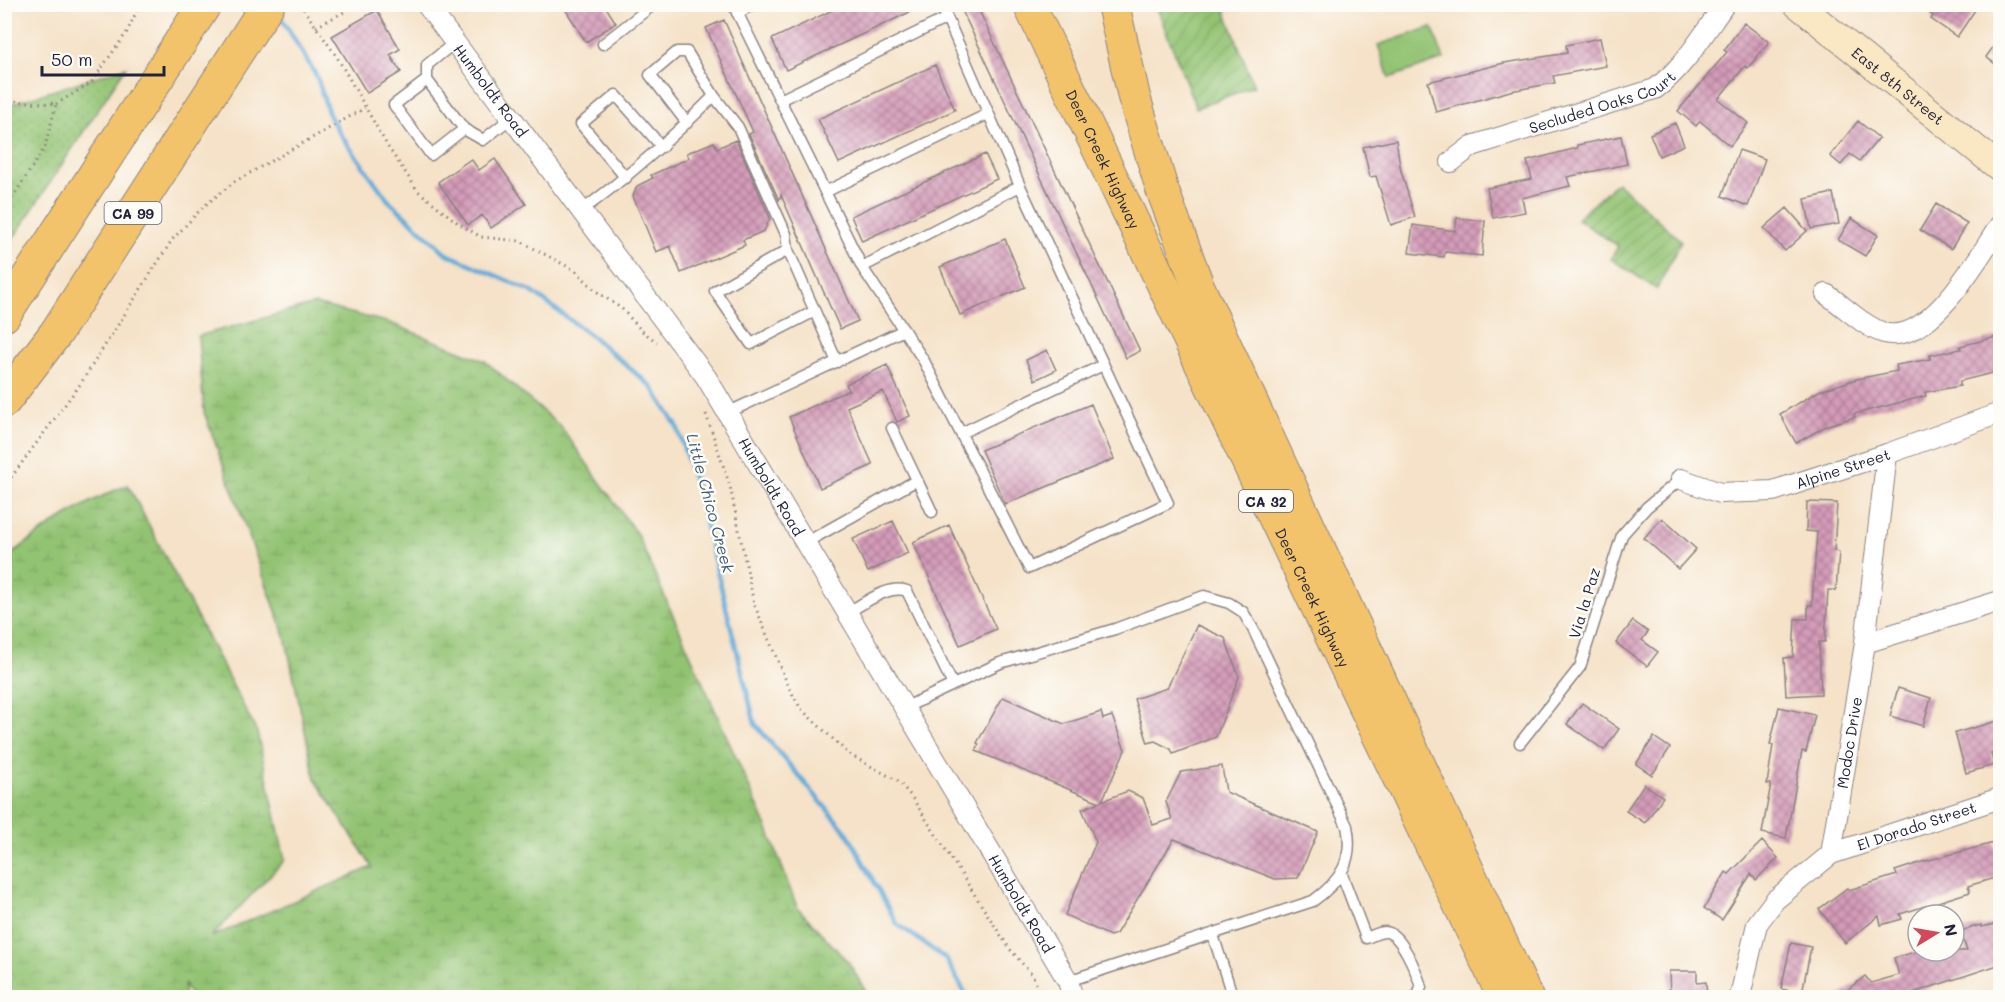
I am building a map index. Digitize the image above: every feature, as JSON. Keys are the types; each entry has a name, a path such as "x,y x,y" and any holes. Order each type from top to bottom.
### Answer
{"highway":[{"name":"CA 99","path":"4,315 205,4"},
{"name":"CA 99","path":"4,401 56,333 263,13"}],"main road":[{"name":"Deer Creek Highway","path":"1029,4 1504,998"},
{"name":"Deer Creek Highway","path":"1113,4 1140,117 1162,189 1198,286 1527,998"}],"street":[{"name":"Humboldt Road","path":"426,4 706,377 1070,989"},
{"name":"Secluded Oaks Court","path":"1451,162 1473,146 1655,89 1668,79 1725,4"},
{"name":"East 8th Street","path":"1797,4 2001,168"},
{"path":"1826,294 1879,330 1886,333 1906,331 1922,324 1938,312 2001,225"},
{"name":"Alpine Street","path":"1681,479 1720,493 1773,491 1887,454 2001,413"},
{"name":"Modoc Drive","path":"1831,854 1865,643 1887,454"},
{"path":"1865,643 2001,601"},
{"name":"El Dorado Street","path":"1831,854 2001,798"},
{"path":"1744,998 1741,992 1758,924 1775,900 1831,854"}],"lane":[{"path":"603,44 654,4"},
{"path":"754,4 735,9 862,267 924,361 1029,568 1168,503 1020,186 941,4"},
{"path":"780,100 947,18"},
{"path":"454,43 427,65 427,80 464,129 483,140 511,118"},
{"path":"687,123 650,75 678,52 687,52 714,96 738,127 786,234 788,250 813,312 837,362"},
{"path":"427,80 394,105 431,155 464,129"},
{"path":"626,178 581,124 616,95 662,147"},
{"path":"581,211 626,178 662,147 714,96"},
{"path":"825,192 988,114"},
{"path":"862,267 1020,186"},
{"path":"788,250 715,291 751,344 813,312"},
{"path":"727,413 904,330"},
{"path":"961,433 1103,365"},
{"path":"892,428 932,512"},
{"name":"Via la Paz","path":"1520,742 1580,667 1622,536 1647,507 1681,479"},
{"path":"805,543 917,480"},
{"path":"847,613 891,590 900,588 907,591 953,685"},
{"path":"904,708 1000,663 1115,629 1204,596 1229,603 1243,612 1347,826 1351,844 1348,861 1326,892 1313,902 1213,935 1070,989"},
{"path":"1341,872 1366,938 1384,932 1393,934 1400,941 1421,987 1418,996 1412,998"},
{"path":"1213,935 1233,998"}],"path":[{"path":"4,104 13,101 56,104 91,83 126,32 140,4"},
{"path":"300,4 337,57 365,108 418,191 458,223 481,237 520,241 576,271 596,291 622,309 642,331 659,344"},
{"path":"316,27 344,12 351,4"},
{"path":"4,211 45,147 56,104"},
{"path":"4,486 81,383 172,240 203,207 234,182 365,108"},
{"path":"702,408 730,486 754,604 790,690 801,708 850,755 898,781 911,796 1009,948 1033,976 1042,998"}],"green space":[{"path":"1156,5 1223,5 1254,86 1196,108"},
{"path":"1432,27 1444,59 1389,78 1378,45"},
{"path":"126,67 5,251 5,106"},
{"path":"1617,182 1681,241 1657,289 1611,259 1618,246 1577,219"},
{"path":"315,304 390,323 485,361 561,427 637,534 769,832 797,907 849,963 869,997 191,998 184,983 184,997 5,997 5,559 63,518 94,500 128,485 257,732 285,860 211,937 372,867 315,779 285,636 204,412 198,336"}],"building":[{"path":"562,4 604,4 616,23 586,42"},
{"path":"845,4 927,4 786,70 772,39"},
{"path":"959,4 976,4 1140,351 1126,358"},
{"path":"1918,4 1979,4 1957,37 1931,19 1933,16"},
{"path":"377,10 400,49 390,55 401,72 367,93 332,36"},
{"path":"724,20 858,321 840,329 781,195 779,200 749,134 753,132 706,28"},
{"path":"1744,23 1769,42 1748,68 1745,66 1718,99 1748,123 1730,146 1700,121 1696,126 1678,111 1727,52 1724,50"},
{"path":"2001,36 2001,68 1986,57"},
{"path":"1600,38 1606,66 1553,76 1555,83 1510,91 1436,112 1428,82 1504,63 1567,53 1566,45"},
{"path":"935,65 955,110 839,163 818,119"},
{"path":"1858,121 1879,138 1860,161 1850,154 1841,165 1830,156"},
{"path":"1675,123 1684,145 1659,156 1650,134"},
{"path":"1621,136 1627,164 1567,177 1570,186 1522,198 1525,212 1493,218 1487,188 1532,179 1527,161 1577,148 1577,145"},
{"path":"736,140 770,218 764,231 743,240 745,245 681,273 670,246 656,252 633,196 637,186 653,178 651,175 689,158 687,153 714,142 717,148"},
{"path":"1396,140 1401,171 1415,217 1391,225 1376,176 1370,177 1363,147"},
{"path":"1739,150 1765,159 1748,206 1722,196"},
{"path":"985,154 997,179 862,241 851,216"},
{"path":"471,159 479,170 495,159 526,204 491,228 482,215 468,225 438,182"},
{"path":"1833,193 1839,224 1811,229 1805,199"},
{"path":"1936,204 1967,223 1951,249 1920,230"},
{"path":"1787,208 1807,231 1785,251 1764,228"},
{"path":"1457,218 1485,221 1482,256 1445,252 1444,257 1409,253 1413,225 1455,231"},
{"path":"1851,218 1878,235 1865,256 1838,240"},
{"path":"1005,239 1025,287 960,315 940,267"},
{"path":"2001,336 2001,371 1960,381 1960,386 1925,392 1926,396 1854,414 1855,417 1828,425 1796,443 1780,414 1819,391 1857,379 1897,371 1896,365 1930,359 1930,355 1961,349 1960,346"},
{"path":"1047,350 1056,370 1035,380 1026,360"},
{"path":"887,365 910,416 897,422 883,391 847,407 873,465 820,488 789,417 849,390 846,384"},
{"path":"1091,404 1114,459 1005,504 981,450"},
{"path":"1807,502 1837,503 1834,551 1839,552 1836,590 1828,590 1825,642 1819,642 1821,694 1786,696 1784,658 1793,657 1795,619 1808,619 1808,605 1812,605 1817,532 1806,531"},
{"path":"1662,518 1696,549 1678,569 1644,538"},
{"path":"893,521 908,553 868,572 853,539"},
{"path":"949,525 996,629 960,645 913,542"},
{"path":"1633,621 1648,632 1642,640 1658,652 1647,666 1616,643"},
{"path":"1197,625 1225,638 1239,677 1216,737 1173,754 1171,749 1155,741 1148,743 1134,699 1167,688"},
{"path":"1898,688 1931,698 1923,726 1890,716"},
{"path":"1003,697 1064,724 1101,712 1103,719 1112,716 1125,750 1102,801 1128,791 1143,798 1153,825 1172,819 1166,802 1181,772 1222,766 1226,792 1318,832 1298,878 1275,879 1174,839 1116,934 1110,936 1065,915 1096,842 1082,809 1100,802 976,751 979,744 977,743"},
{"path":"1582,703 1619,729 1604,750 1567,724"},
{"path":"1779,707 1815,715 1806,752 1802,751 1786,838 1762,833 1771,784 1767,784 1773,745 1770,744"},
{"path":"2001,720 2001,751 1991,754 1994,765 1966,773 1955,733"},
{"path":"1654,737 1670,748 1652,775 1636,764"},
{"path":"1644,784 1663,797 1645,823 1626,811"},
{"path":"1762,841 1778,858 1756,880 1751,874 1722,920 1704,908 1726,872 1729,874"},
{"path":"1994,843 2001,863 2001,876 1968,886 1970,892 1935,903 1906,903 1906,912 1900,914 1902,919 1881,925 1879,916 1845,943 1819,909 1847,888 1849,890 1897,875 1895,871"},
{"path":"2001,923 2001,964 1898,998 1837,998 1865,976 1871,983 1899,975 1894,958 1906,954 1906,963 1966,963 1966,929 1981,925 1981,927"},
{"path":"1791,943 1811,947 1802,993 1781,989"},
{"path":"1669,971 1697,971 1697,983 1706,982 1707,998 1670,998"}],"waterway":[{"name":"Little Chico Creek","path":"278,12 317,77 329,115 340,134 388,200 447,254 531,291 593,337 652,387 677,426 697,490 755,724 848,834 897,924 946,959 968,998"}]}
